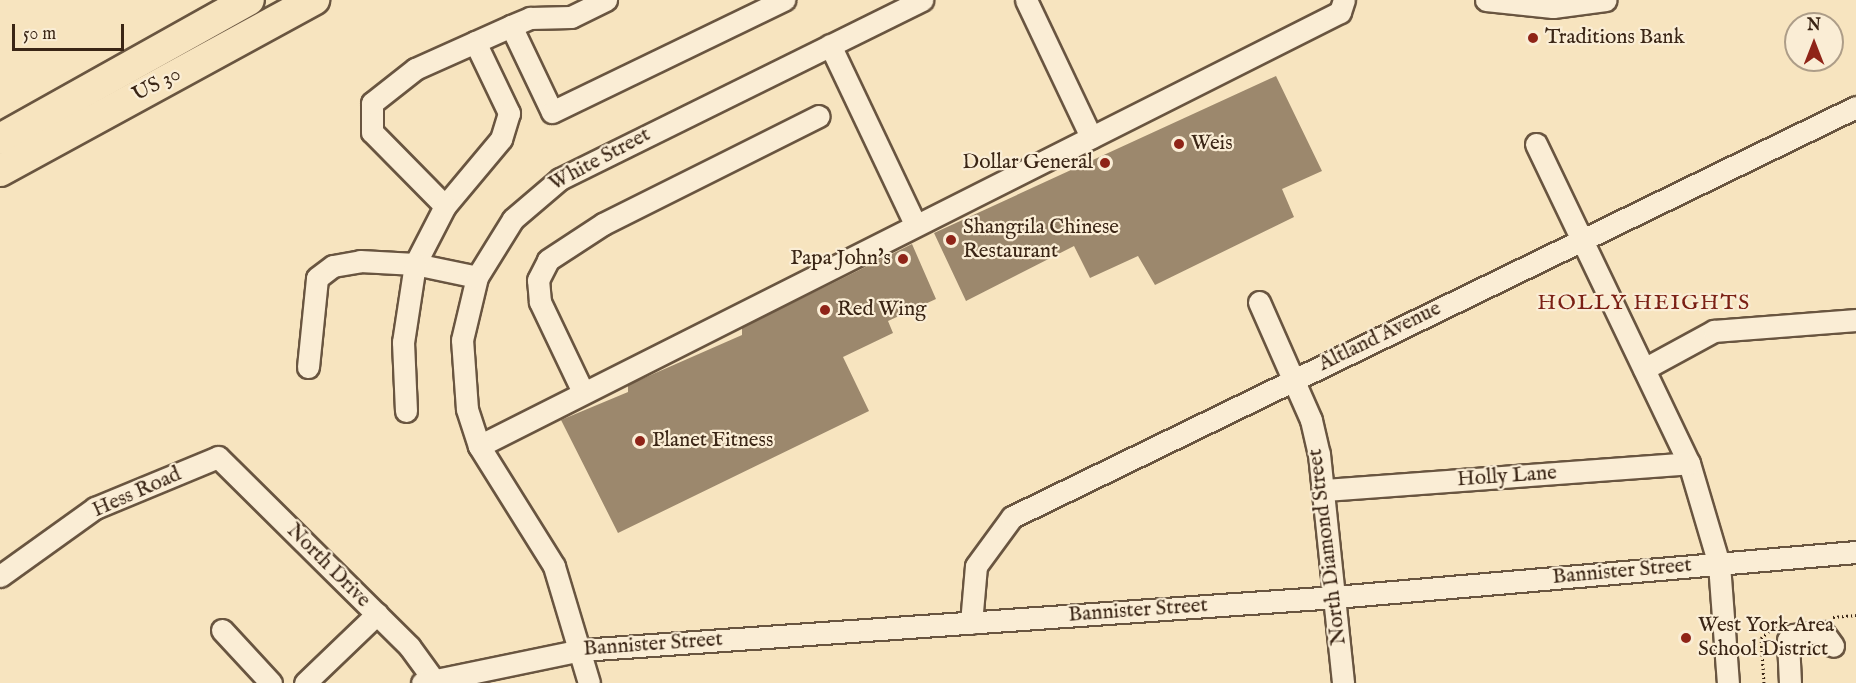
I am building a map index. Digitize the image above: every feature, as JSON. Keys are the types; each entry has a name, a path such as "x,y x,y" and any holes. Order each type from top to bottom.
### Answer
{"highway":[{"path":"0,130 217,0"},
{"name":"US 30","path":"0,139 249,0"},
{"name":"US 30","path":"0,171 314,0"},
{"path":"223,49 337,0"}],"street":[{"path":"445,206 372,132 372,103 414,69 511,26 530,18 571,17 606,0"},
{"name":"White Street","path":"590,683 554,567 478,446 467,409 462,340 477,277 513,219 560,179 922,0"},
{"path":"1026,0 1091,136"},
{"path":"478,446 582,390 1340,12 1344,0"},
{"path":"1486,0 1553,7 1606,0"},
{"path":"511,26 552,112 774,2"},
{"path":"406,411 401,368 416,264 445,206 501,139 509,113 475,42"},
{"path":"830,45 915,224"},
{"name":"Altland Avenue","path":"971,623 976,566 1012,517 1578,239 1856,107"},
{"path":"582,390 540,302 538,279 548,260 603,224 819,116"},
{"path":"1536,144 1578,239 1689,464 1719,564 1728,683"},
{"path":"308,367 317,278 333,266 360,261 416,264 477,277"},
{"name":"North Diamond Street","path":"1259,302 1311,420 1325,490 1343,683"},
{"path":"1644,369 1714,331 1856,320"},
{"name":"Hess Road","path":"0,576 95,508 218,457"},
{"name":"North Drive","path":"218,457 377,614 428,681"},
{"name":"Holly Lane","path":"1325,490 1689,464"},
{"name":"Bannister Street","path":"428,681 581,650 1335,597 1856,552"},
{"path":"305,683 377,614"},
{"path":"222,630 272,683"},
{"path":"1790,683 1788,640 1793,635 1823,632 1833,646"}],"building":[{"path":"1276,76 1322,171 1282,189 1294,217 1155,285 1138,256 1090,278 1074,246 966,301 934,233"},
{"path":"912,244 936,299 888,321 893,333 843,357 869,411 618,533 561,420 628,392 628,385 742,335 742,328"}],"place":[{"name":"Traditions Bank","path":"1533,38"},
{"name":"Weis","path":"1179,144"},
{"name":"Dollar General","path":"1105,163"},
{"name":"Shangrila Chinese Restaurant","path":"951,240"},
{"name":"Papa John's","path":"903,259"},
{"name":"Red Wing","path":"825,310"},
{"name":"Planet Fitness","path":"640,441"},
{"name":"West York Area School District","path":"1686,638"}],"district":[{"name":"HOLLY HEIGHTS","path":"1644,304"}]}
